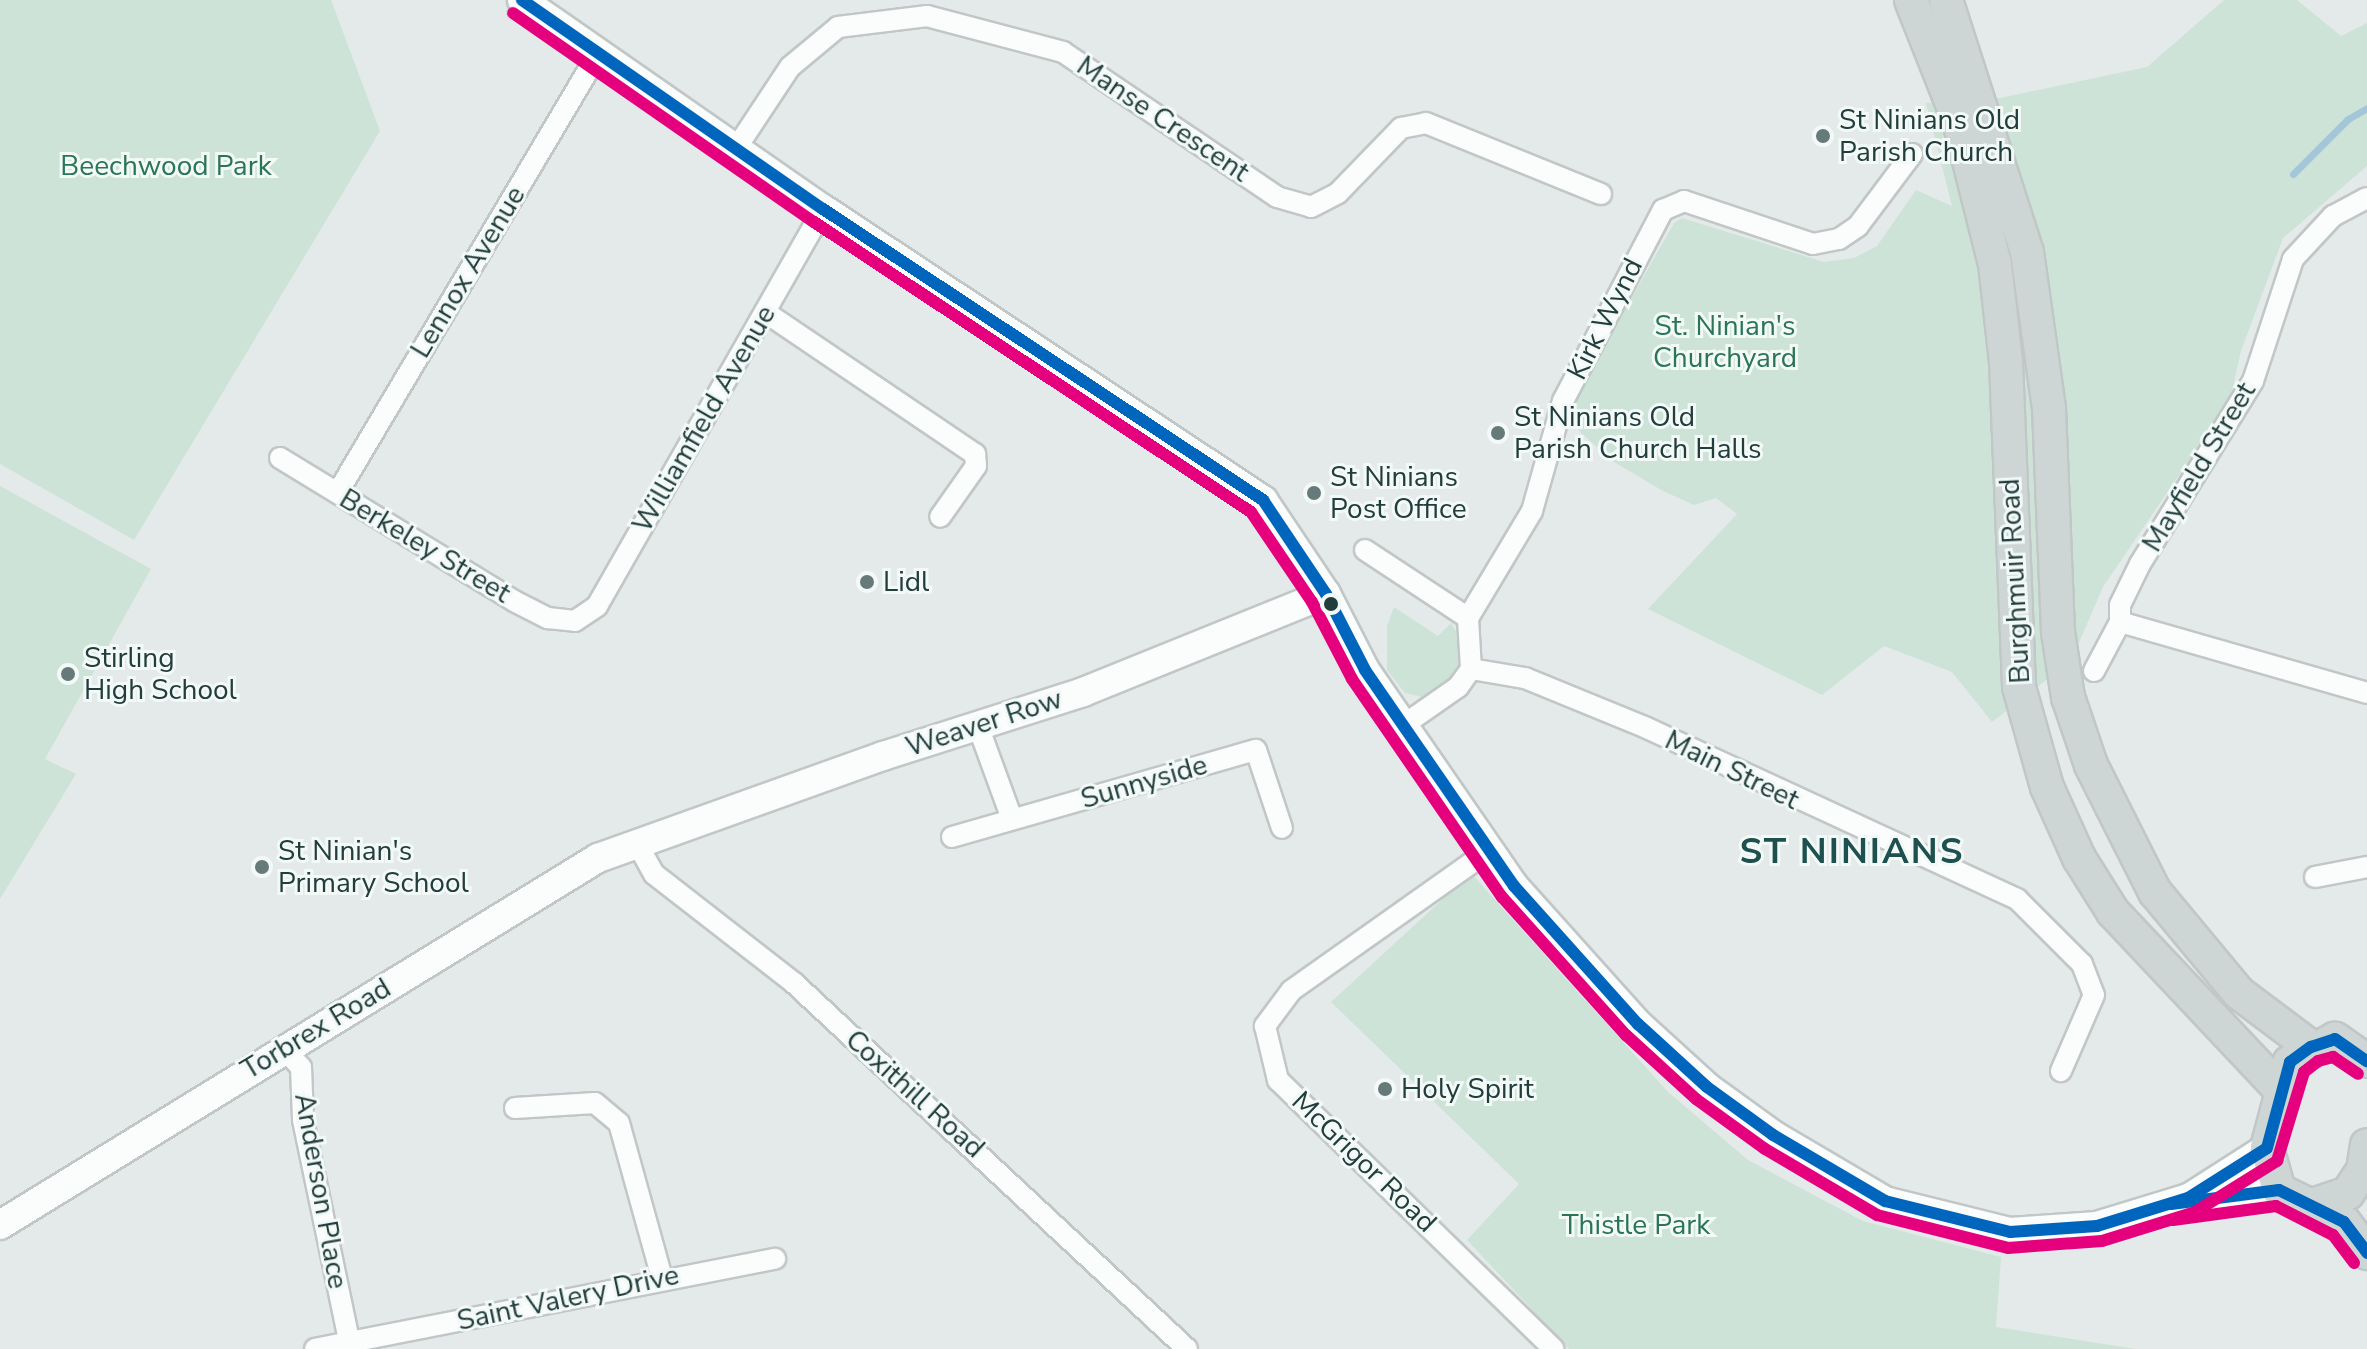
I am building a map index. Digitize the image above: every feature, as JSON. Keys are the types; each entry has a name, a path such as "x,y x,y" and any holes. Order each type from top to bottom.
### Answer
{"main road":[{"path":"522,0 823,209 1263,500 1326,594 1365,670 1405,724 1487,852 1638,1024 1707,1087 1773,1135 1885,1201 2010,1232 2097,1226 2188,1198 2279,1190 2344,1222 2367,1253"},
{"name":"Burghmuir Road","path":"1955,4 2027,252 2049,408 2058,632 2068,697 2091,765 2128,847 2171,914 2239,993 2323,1043 2367,1061"},
{"name":"Burghmuir Road","path":"1916,13 1959,121 1995,264 2006,362 2019,687 2047,787 2079,858 2113,912 2280,1089"},
{"name":"Weaver Row","path":"639,847 691,823 1141,670 1326,594"},
{"name":"Torbrex Road","path":"0,1225 283,1048 598,858 639,847"},
{"path":"2279,1190 2267,1148 2280,1089 2290,1062 2323,1043 2367,1044"},
{"path":"2188,1198 2267,1148"},
{"path":"2310,1206 2348,1193 2366,1164"}],"street":[{"path":"1916,13 1955,4"},
{"name":"Manse Crescent","path":"737,147 790,67 838,27 927,16 1063,52 1277,197 1311,207 1338,193 1401,128 1426,123 1601,194"},
{"name":"Lennox Avenue","path":"338,492 599,52"},
{"name":"Kirk Wynd","path":"1468,618 1532,511 1563,401 1663,210 1684,201 1813,244 1826,242 1858,226 1912,154"},
{"name":"Mayfield Street","path":"2094,671 2120,622 2120,605 2140,564 2253,381 2293,259 2333,216 2367,198"},
{"name":"Williamfield Avenue","path":"575,621 597,606 823,209"},
{"path":"765,312 975,454 976,466 940,517"},
{"name":"Berkeley Street","path":"280,458 514,601 548,618 575,621"},
{"path":"1365,550 1468,618 1471,669 1458,687 1405,724"},
{"path":"2120,622 2367,693"},
{"name":"Main Street","path":"1471,669 1525,678 1647,728 2017,899 2082,964 2094,995 2061,1071"},
{"path":"978,726 1012,819"},
{"name":"Sunnyside","path":"952,837 1256,750 1282,828"},
{"name":"Coxithill Road","path":"639,847 654,874 794,983 1187,1349"},
{"name":"McGrigor Road","path":"1487,852 1291,991 1265,1026 1278,1080 1554,1349"},
{"path":"2315,877 2367,867"},
{"name":"Anderson Place","path":"283,1048 301,1067 303,1120 349,1341"},
{"path":"515,1108 595,1103 619,1123 662,1278"},
{"name":"Saint Valery Drive","path":"315,1349 662,1278 775,1259"}],"green space":[{"name":"Beechwood Park","path":"0,0 331,0 380,131 134,540 0,464"},
{"name":"St. Ninian's Churchyard","path":"2224,0 2297,0 2341,36 2367,23 2367,166 2283,238 2241,351 2230,400 2103,587 2071,661 1992,722 1952,672 1884,646 1822,695 1648,609 1737,514 1716,498 1694,505 1663,491 1614,462 1580,432 1571,416 1575,397 1674,223 1682,218 1824,262 1854,258 1877,246 1916,190 1952,206 1926,103 2000,98 2147,67"},
{"name":"Stirling High School","path":"0,486 151,569 45,759 76,774 0,899"},
{"path":"1394,607 1438,636 1451,623 1457,633 1459,674 1437,693 1422,697 1405,693 1387,670 1387,626"},
{"name":"Thistle Park","path":"1471,873 1668,1092 1748,1160 1863,1221 2001,1257 1996,1327 2136,1349 1569,1349 1467,1240 1519,1184 1331,1002"}],"waterway":[{"path":"2293,174 2348,119 2367,108"}],"transit line":[{"path":"522,0 823,209 1263,500 1326,594 1365,670 1514,886 1638,1024 1707,1087 1773,1135 1885,1201 2010,1232 2097,1226 2188,1198 2267,1148 2290,1062 2311,1047 2335,1039 2367,1061"},
{"path":"513,13 814,222 1251,512 1312,602 1352,679 1502,897 1626,1035 1696,1099 1765,1149 1877,1215 2008,1248 2102,1241 2195,1212 2277,1161 2304,1072 2318,1061 2333,1057 2358,1074"},
{"path":"2171,1204 2279,1190 2344,1222 2367,1253"},
{"path":"2173,1220 2276,1206 2333,1235 2354,1263"}],"place":[{"name":"St Ninians Old Parish Church","path":"1823,136"},
{"name":"St Ninians Old Parish Church Halls","path":"1498,433"},
{"name":"St Ninians Post Office","path":"1314,493"},
{"name":"Lidl","path":"867,582"},
{"name":"Stirling High School","path":"68,674"},
{"name":"St Ninian's Primary School","path":"262,867"},
{"name":"Holy Spirit","path":"1385,1089"}],"district":[{"name":"ST NINIANS","path":"1852,852"}]}
